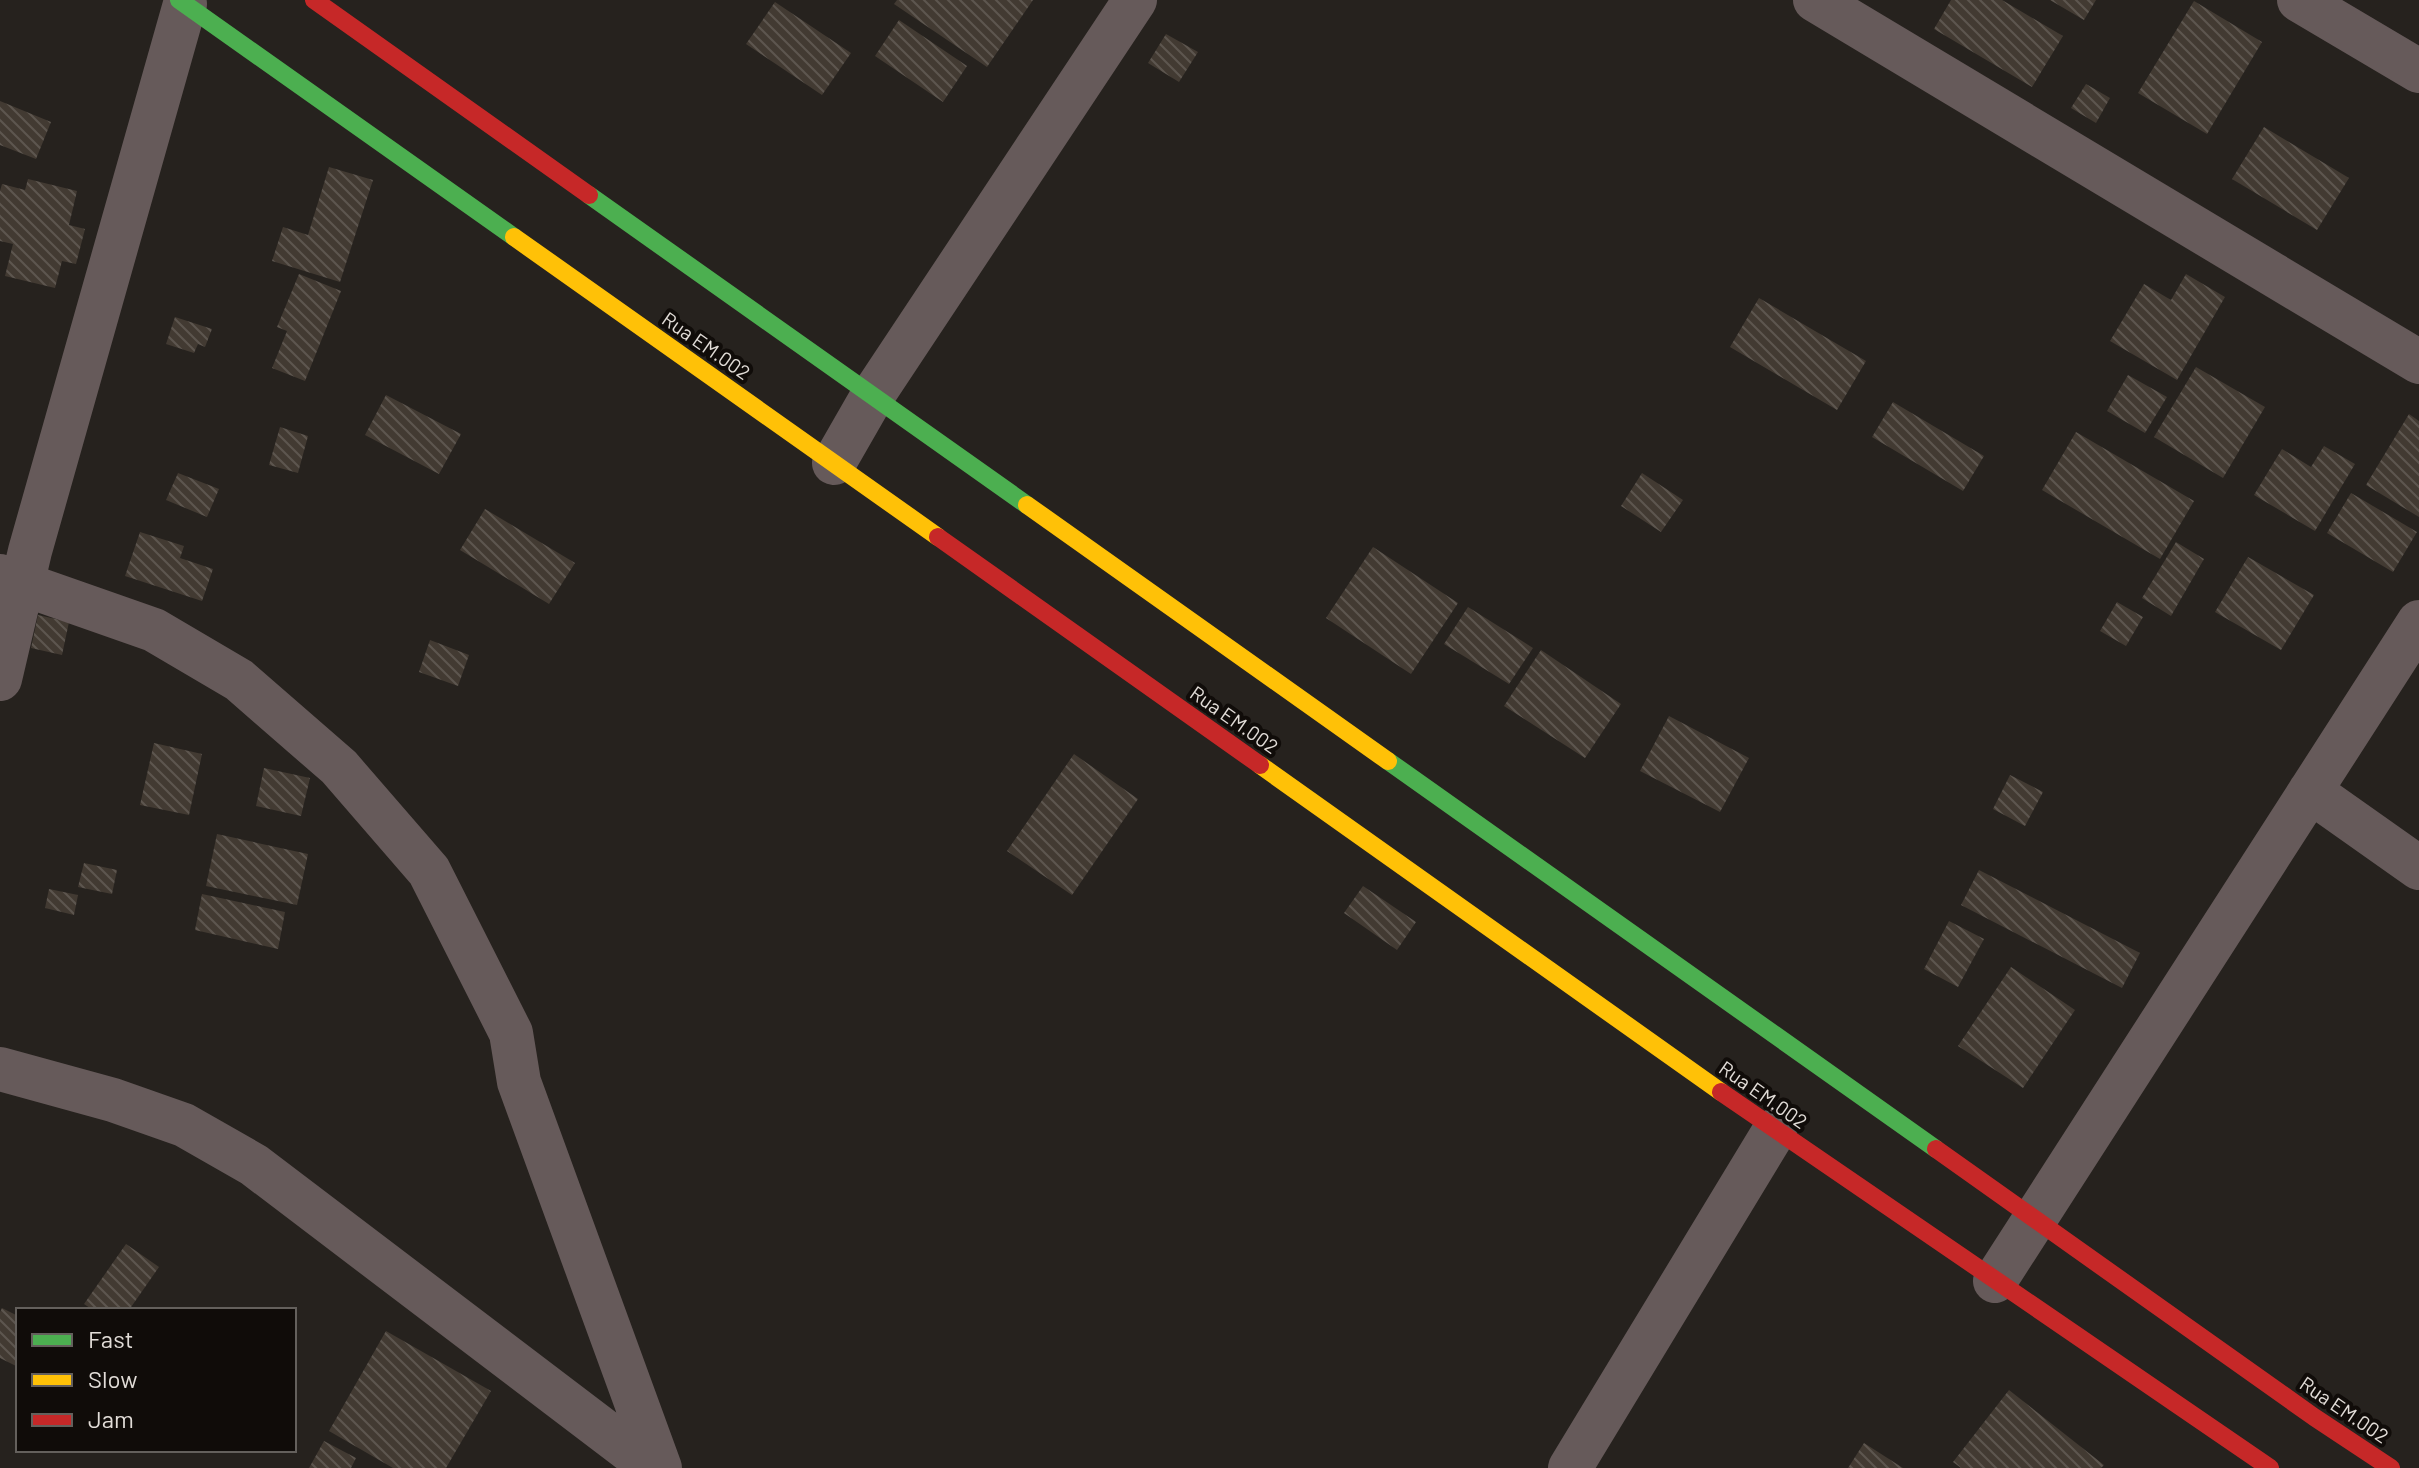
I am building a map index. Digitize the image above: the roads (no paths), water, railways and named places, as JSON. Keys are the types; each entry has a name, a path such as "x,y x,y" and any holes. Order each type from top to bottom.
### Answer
{"street":[{"name":"Rua EM.002","path":"314,0 2314,1417 2391,1468"},
{"path":"834,463 873,395 1135,0"},
{"path":"1815,0 2419,362"},
{"path":"2299,0 2419,71"},
{"name":"Rua EM.002","path":"182,2 1775,1130 1995,1281 2244,1461"},
{"path":"0,679 12,579 182,2"},
{"path":"12,579 154,630 239,680 339,767 429,871 511,1033 519,1082 660,1468"},
{"path":"1995,1281 2419,622"},
{"path":"2310,791 2419,868"},
{"path":"0,1069 113,1100 184,1125 254,1165 653,1468"},
{"path":"1570,1468 1775,1130"}]}
